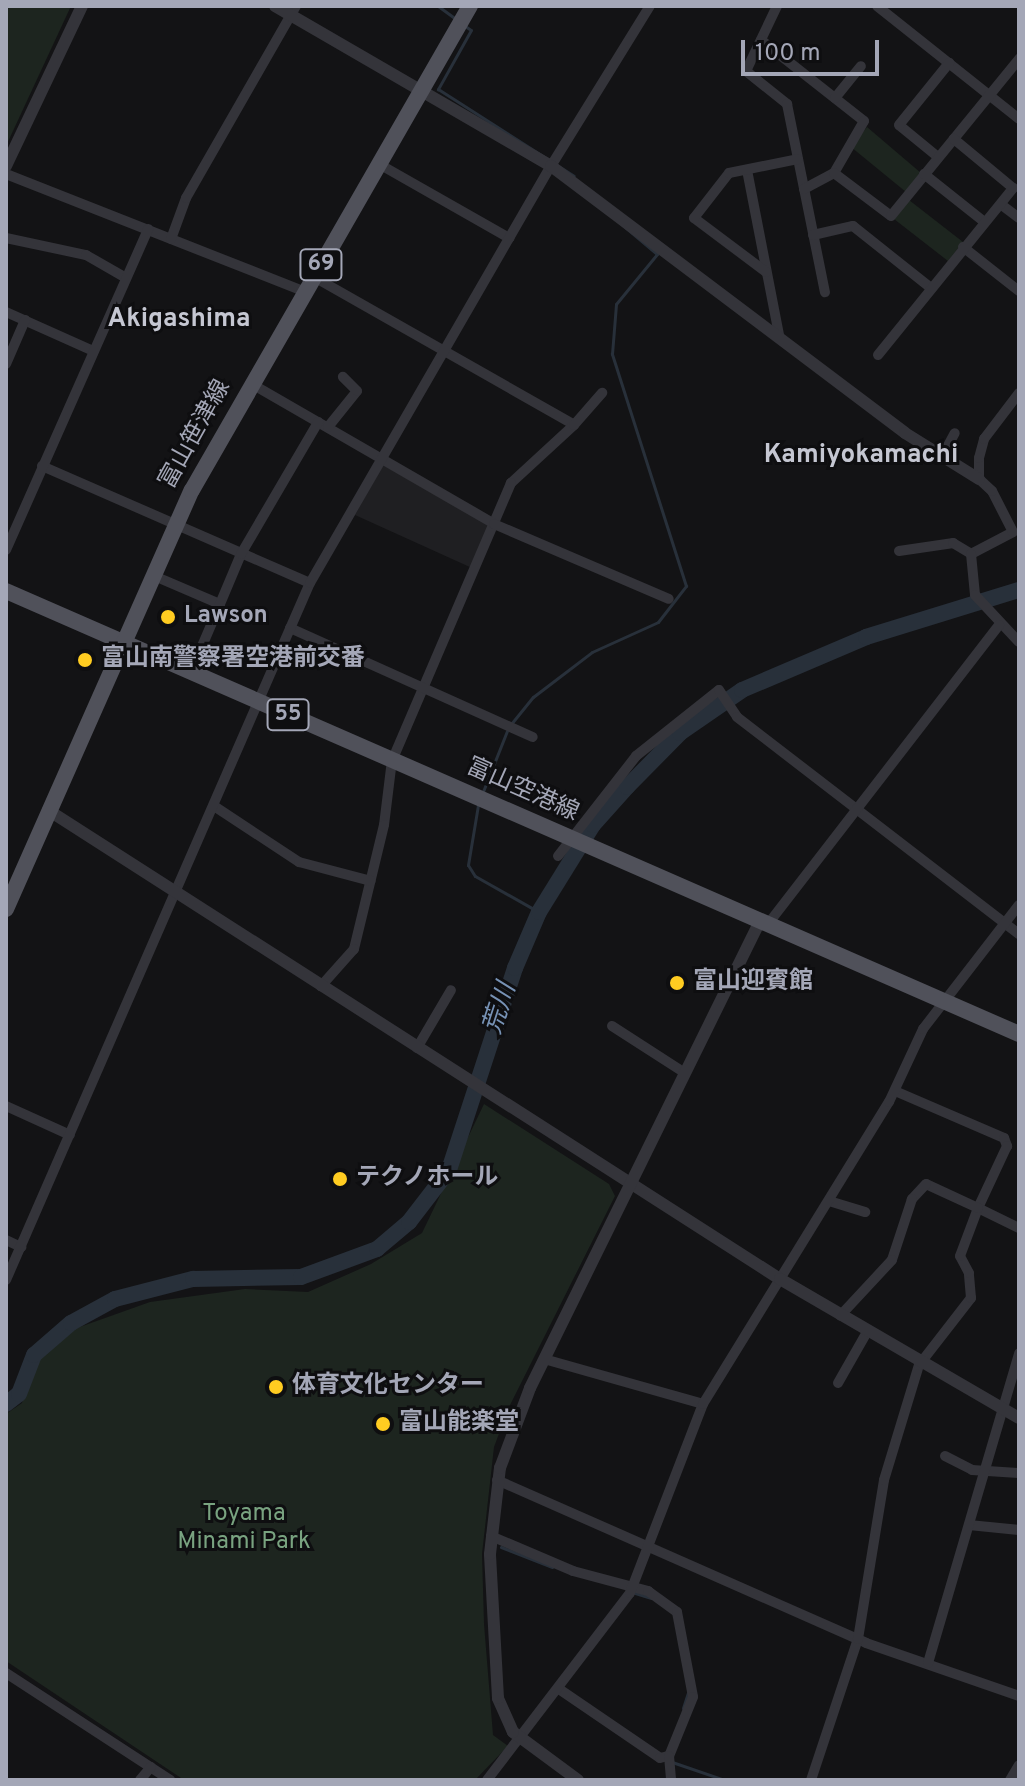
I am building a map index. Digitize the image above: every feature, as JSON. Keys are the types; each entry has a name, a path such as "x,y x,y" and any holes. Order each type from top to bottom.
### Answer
{"main road":[{"name":"富山笹津線","path":"6,909 175,526 252,384 470,6"},
{"name":"富山空港線","path":"6,591 1019,1034"}],"street":[{"path":"6,166 82,6"},
{"path":"275,6 294,10 421,91 551,166 780,339 942,457 979,479 992,491 1016,530 971,554"},
{"path":"6,1280 310,583 551,166 650,6"},
{"path":"777,6 746,71 787,104 825,292"},
{"path":"877,6 1019,119"},
{"path":"171,239 186,198 294,10"},
{"path":"761,40 864,121 834,173 804,189"},
{"path":"834,173 891,216 1019,59"},
{"path":"938,157 899,125 949,63"},
{"path":"835,98 861,66"},
{"path":"878,355 983,221 1003,206 1013,188 954,139"},
{"path":"766,272 694,218 729,173 798,159"},
{"path":"379,164 509,238"},
{"path":"747,170 780,339"},
{"path":"6,174 305,292"},
{"path":"924,174 983,221"},
{"path":"1003,206 1019,218"},
{"path":"813,235 853,226 931,288"},
{"path":"6,550 148,229"},
{"path":"6,238 86,255 126,278"},
{"path":"963,247 1019,291"},
{"path":"314,277 574,425"},
{"path":"6,312 93,351"},
{"path":"6,364 25,320"},
{"path":"191,672 241,554 323,425 357,391 343,377"},
{"path":"252,384 494,524 669,599"},
{"path":"321,986 354,949 394,774 392,760 511,483 574,425 602,393"},
{"path":"979,479 984,439 1019,393"},
{"path":"942,457 955,433"},
{"path":"42,466 310,583"},
{"path":"899,551 953,543 971,554"},
{"path":"971,554 975,595 996,621 1019,642"},
{"path":"152,575 220,604"},
{"path":"578,1780 521,1739 507,1723 498,1698 491,1536 497,1480 544,1359 685,1073 764,923 857,809 996,621"},
{"path":"290,628 533,737"},
{"path":"558,856 636,756 719,690 737,717 1019,934"},
{"path":"214,806 299,862 371,881"},
{"path":"48,810 780,1279 919,1365 1019,1418"},
{"path":"487,1780 559,1689 632,1588 703,1404 895,1091 923,1029 1019,905"},
{"path":"417,1048 451,990"},
{"path":"612,1026 685,1073"},
{"path":"811,1780 858,1639 884,1480 919,1365 971,1298 969,1273 960,1256 1007,1146 1004,1138 895,1091"},
{"path":"6,1106 70,1135"},
{"path":"840,1316 892,1260 912,1199 926,1184 1019,1228"},
{"path":"829,1201 865,1212"},
{"path":"6,1240 21,1247"},
{"path":"838,1383 867,1332"},
{"path":"928,1663 1019,1353"},
{"path":"544,1359 703,1404"},
{"path":"945,1456 958,1467 1019,1473"},
{"path":"497,1480 647,1550 858,1639 1019,1696"},
{"path":"969,1525 1019,1530"},
{"path":"491,1536 573,1571 665,1599 677,1612 693,1697 669,1756 671,1780"},
{"path":"6,1673 170,1780"},
{"path":"559,1689 660,1758 669,1756"},
{"path":"1010,1780 1019,1765"},
{"path":"140,1780 151,1767"}],"shaded area":[{"path":"383,465 490,525 472,568 355,515"}],"green space":[{"path":"6,6 71,6 6,146"},
{"path":"867,127 921,173 906,192 851,147"},
{"path":"909,200 963,242 948,261 894,219"},
{"name":"Toyama Minami Park","path":"484,1104 609,1184 615,1196 509,1407 494,1447 482,1554 484,1624 493,1735 508,1746 475,1780 184,1780 6,1661 6,1414 22,1403 35,1362 77,1328 150,1302 245,1289 308,1292 371,1264 422,1233"}],"waterway":[{"path":"438,6 456,19"},
{"path":"465,26 471,30 438,89 574,176"},
{"path":"511,724 533,697 592,652 658,622 686,586 612,354 616,304 657,254 620,223"},
{"name":"荒川","path":"6,1404 19,1394 34,1355 71,1323 115,1299 193,1279 301,1277 377,1249 409,1222 449,1170 515,968 539,912 593,825 627,787 680,733 742,690 866,637 1019,590"},
{"path":"482,794 507,731"},
{"path":"478,805 468,865 475,876 539,912"},
{"path":"501,1547 552,1567"},
{"path":"635,1593 651,1598"},
{"path":"683,1708 688,1693"},
{"path":"672,1762 725,1780"}],"place":[{"name":"Lawson","path":"168,617"},
{"name":"富山南警察署空港前交番","path":"85,660"},
{"name":"富山迎賓館","path":"677,983"},
{"name":"テクノホール","path":"340,1179"},
{"name":"体育文化センター","path":"276,1387"},
{"name":"富山能楽堂","path":"383,1424"}],"district":[{"name":"Akigashima","path":"179,320"},
{"name":"Kamiyokamachi","path":"861,456"}]}
